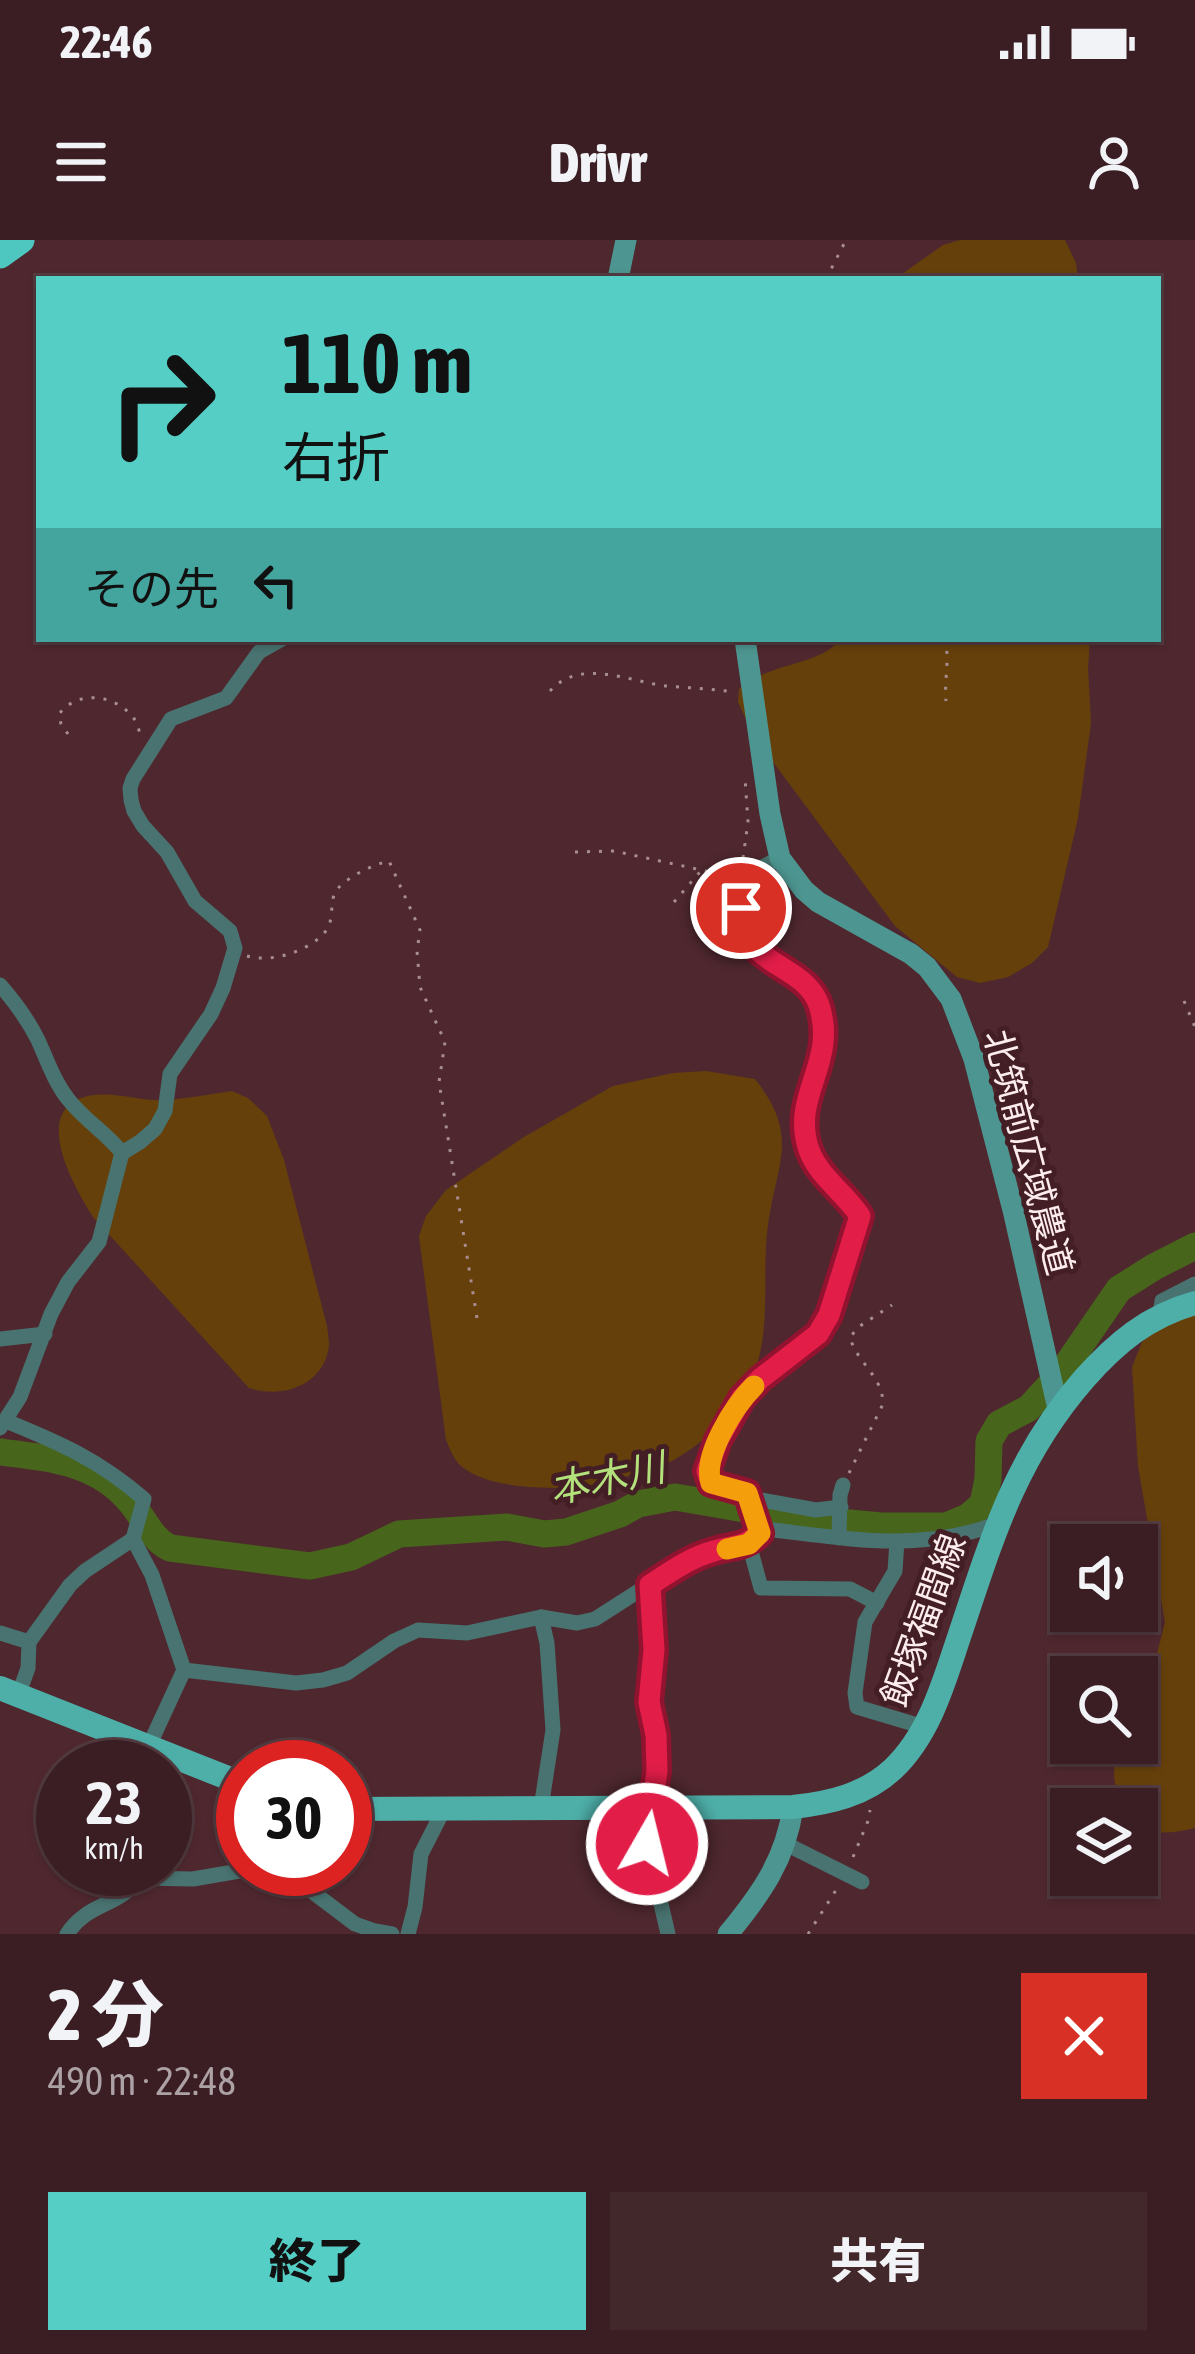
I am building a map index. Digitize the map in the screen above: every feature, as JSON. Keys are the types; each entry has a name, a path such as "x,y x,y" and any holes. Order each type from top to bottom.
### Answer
{"highway":[{"path":"0,255 21,240"}],"main road":[{"name":"飯塚福間線","path":"372,1808 793,1807 838,1800 873,1784 909,1751 924,1727 996,1524 1056,1398 1116,1344 1160,1316 1195,1304"},
{"path":"9,1692 111,1740"}],"street":[{"path":"620,276 626,240"},
{"path":"154,1740 184,1670 152,1575 133,1539 143,1499 69,1446 3,1425 68,1282 99,1242 122,1153 155,1129 165,1111 170,1074 211,1014 236,948 230,931 195,901 167,852 143,826 134,811 130,788 171,719 226,698 259,652 277,642"},
{"name":"北筑前広域農道","path":"745,642 780,858 818,902 911,954 940,981 950,999 974,1059 1056,1398"},
{"path":"780,858 741,878 744,923 756,949 793,973 818,1001 824,1038 821,1066 805,1106 808,1147 816,1164 860,1216 829,1315 818,1334 742,1398 707,1471 711,1483 750,1498 761,1588 850,1589 877,1603"},
{"path":"0,985 16,1003 66,1097 122,1153"},
{"path":"1160,1316 1162,1301 1195,1285"},
{"path":"0,1339 45,1334"},
{"path":"839,1538 844,1485"},
{"path":"750,1498 816,1510 841,1507"},
{"path":"184,1670 276,1681 323,1680 347,1673 418,1630 467,1633 541,1617 577,1623 595,1619 676,1568 772,1530 839,1538 944,1540 996,1524"},
{"path":"9,1692 28,1668 29,1642 70,1585 133,1539"},
{"path":"897,1541 895,1571 865,1622 857,1707 924,1727"},
{"path":"650,1585 654,1650 649,1702 657,1771 647,1844 668,1934"},
{"path":"541,1617 553,1730 541,1808"},
{"path":"0,1633 29,1642"},
{"path":"728,1934 754,1903 786,1844 793,1807"},
{"path":"408,1934 421,1854 444,1809"},
{"path":"786,1844 862,1882"},
{"path":"192,1879 251,1869 306,1887 355,1924 392,1934"},
{"path":"68,1934 78,1918 124,1896"}],"path":[{"path":"828,276 846,240"},
{"path":"946,642 946,701"},
{"path":"550,692 560,681 607,673 653,684 754,694"},
{"path":"68,734 59,714 80,697 98,697 121,707 137,722 141,741 138,771"},
{"path":"574,852 614,851 741,878 748,822 745,777 763,761"},
{"path":"236,948 250,958 273,960 301,949 326,932 334,893 341,886 377,863 389,862 420,930 420,987 445,1042 440,1082 477,1318"},
{"path":"674,902 701,871"},
{"path":"1184,1001 1195,1028"},
{"path":"844,1485 883,1404 883,1392 851,1347 850,1337 892,1305"}],"shaded area":[{"path":"960,240 1065,240 1078,276 899,276 943,245"},
{"path":"837,642 1090,642 1091,723 1078,818 1048,947 1032,963 1008,977 980,983 957,977 895,926 753,735 738,702 739,689 764,674"},
{"path":"706,1071 755,1079 769,1099 781,1133 780,1166 768,1225 760,1355 743,1395 686,1452 668,1463 612,1481 530,1487 494,1481 465,1469 446,1440 419,1236 426,1216 446,1190 524,1137 613,1086"},
{"path":"232,1091 248,1098 267,1116 284,1160 327,1326 329,1346 319,1371 287,1390 249,1388 93,1217 61,1148 62,1114 74,1102 94,1095 168,1100"},
{"path":"1195,1309 1195,1828 1158,1832 1158,1788 1116,1788 1114,1776 1115,1764 1158,1764 1156,1656 1165,1622 1158,1582 1158,1524 1148,1524 1138,1466 1132,1367 1142,1342 1168,1314"}],"waterway":[{"name":"本木川","path":"0,1452 72,1464 104,1479 170,1548 310,1566 351,1557 399,1534 507,1527 544,1534 566,1532 638,1504 675,1497 797,1518 946,1526 983,1504 989,1441 999,1424 1029,1408 1062,1372 1119,1289 1195,1246"}],"slow traffic":[{"path":"727,1549 749,1544 760,1533 747,1493 711,1483 707,1471 718,1440 754,1386"}],"route":[{"path":"647,1844 657,1771 649,1702 654,1650 650,1585 714,1551 749,1544 760,1533 747,1493 711,1483 707,1471 742,1398 818,1334 829,1315 860,1216 837,1192 808,1147 805,1106 821,1066 824,1038 818,1001 793,973 756,949 741,908"}]}
